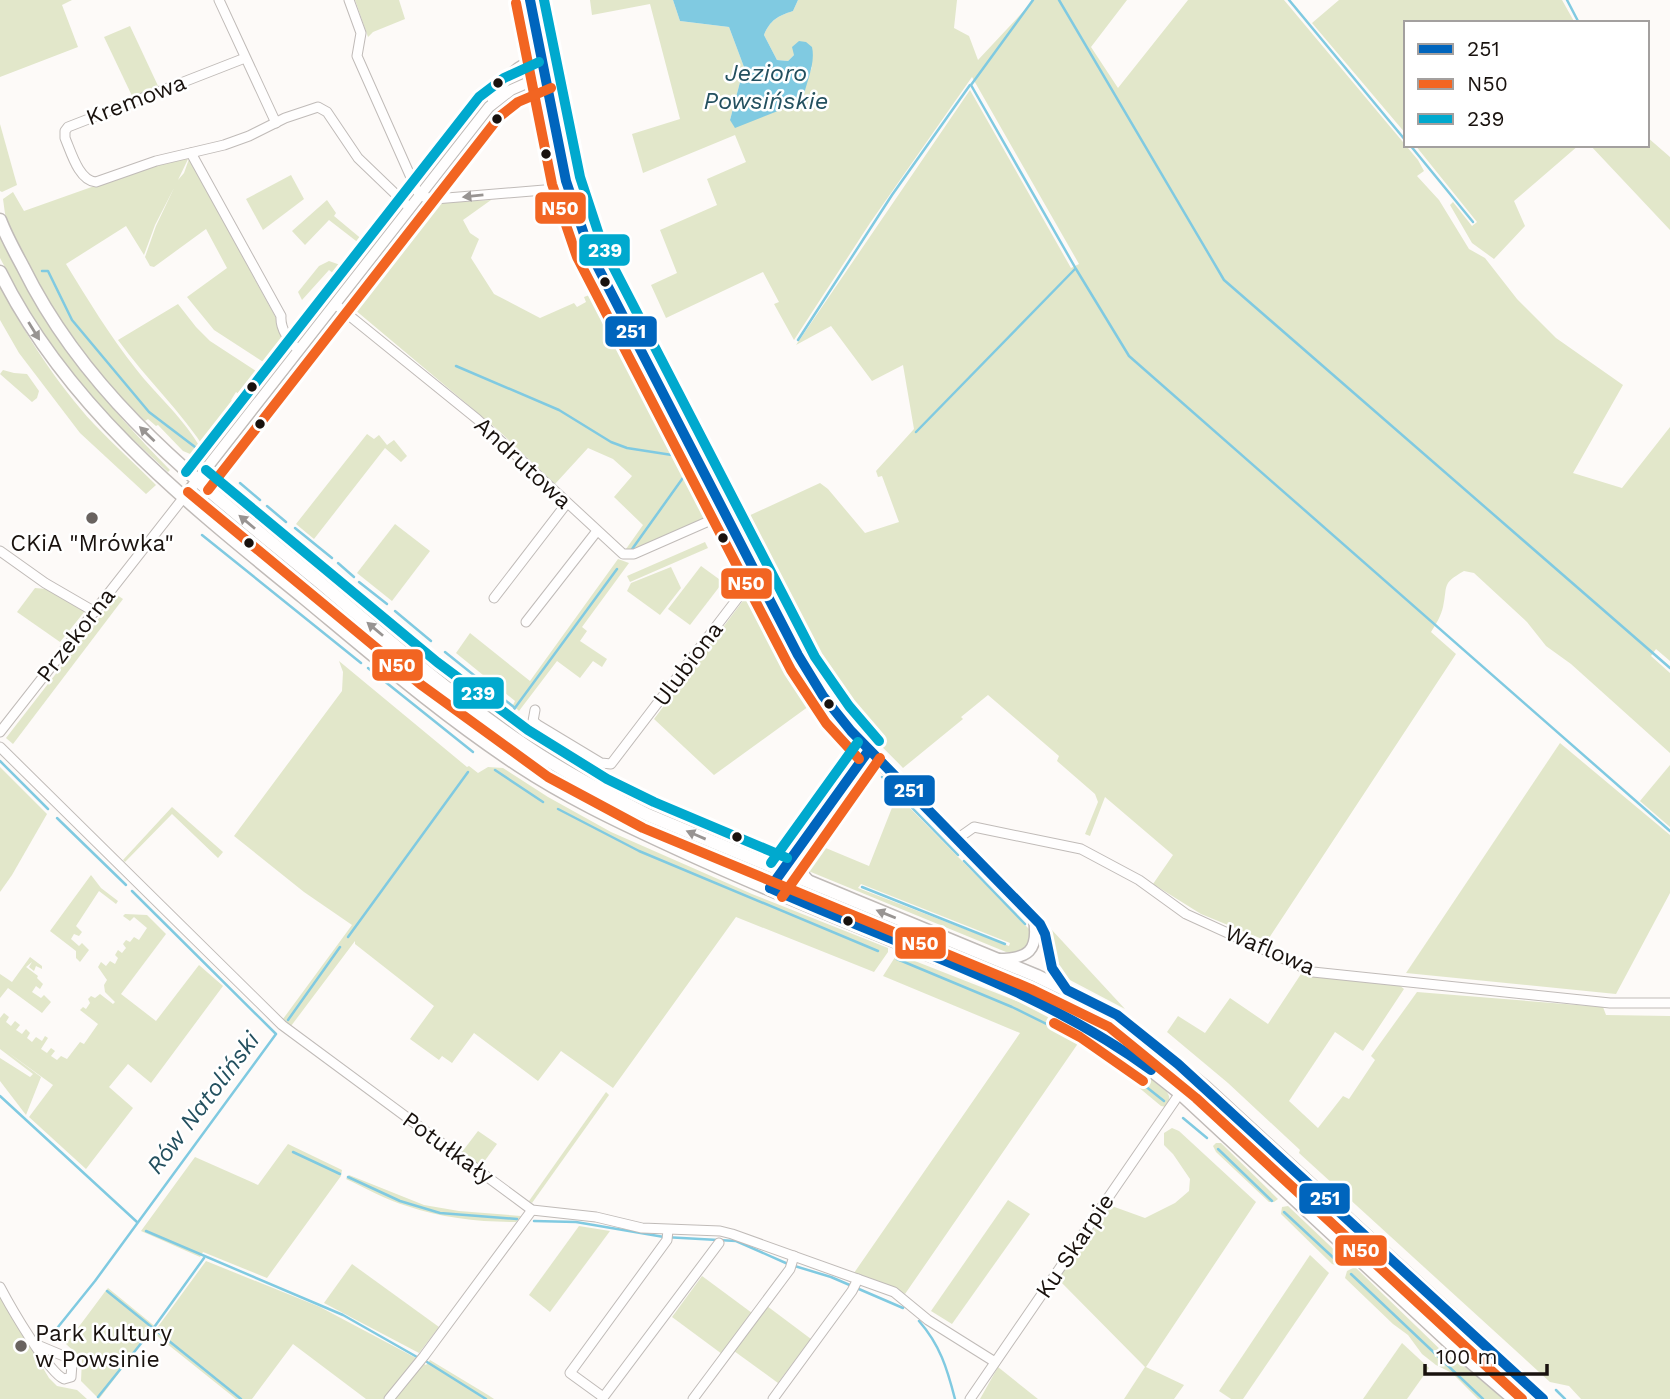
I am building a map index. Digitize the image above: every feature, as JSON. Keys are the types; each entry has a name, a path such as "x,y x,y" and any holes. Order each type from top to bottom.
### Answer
{"main road":[{"path":"0,220 41,303 103,390 197,481 428,673 520,742 600,791 648,815 995,959 1117,1015 1178,1064 1543,1399"},
{"path":"0,272 38,338 80,394 184,498 419,692 519,765 602,814 769,888 985,976 1087,1025 1131,1054 1181,1093 1456,1349 1514,1399"}],"street":[{"path":"219,0 276,123"},
{"path":"349,0 361,33 357,56 415,189 421,195 435,199 568,188"},
{"path":"530,0 568,188 582,234 597,269 803,664 823,696 869,750 1033,916 1045,934 1052,968 1067,990"},
{"name":"Kremowa","path":"245,58 68,127 65,138 84,177 93,182 156,161 237,141 314,108 325,110 358,158 410,208"},
{"name":"Przekorna","path":"0,733 421,195 515,69 526,62 541,58"},
{"name":"Przekorna","path":"489,107 511,90 545,75"},
{"path":"191,153 281,316 280,325 299,350"},
{"name":"Andrutowa","path":"335,304 467,411 623,554 630,555 725,514"},
{"path":"494,597 567,503"},
{"path":"526,622 597,531"},
{"path":"0,551 45,583 95,612"},
{"name":"Ulubiona","path":"535,710 533,721 538,725 601,764 611,764 757,576"},
{"name":"Potułkały","path":"0,747 282,1025 532,1210"},
{"path":"769,888 869,750"},
{"name":"Waflowa","path":"957,839 974,827 1081,849 1139,880 1186,914 1314,972 1610,1003 1670,1003"},
{"path":"799,846 796,859 798,866 812,884"},
{"path":"995,959 1016,959 1032,948 1035,940 1033,916"},
{"name":"Ku Skarpie","path":"970,1399 1181,1093"},
{"path":"390,1399 532,1210 596,1217 668,1234 732,1234 792,1262 901,1297 928,1320 995,1362"},
{"path":"668,1234 570,1373 603,1398 719,1243"},
{"path":"693,1399 792,1262"},
{"path":"773,1399 855,1284"},
{"path":"0,1287 35,1344"}],"green space":[{"path":"0,0 72,0 62,5 78,47 0,77"},
{"path":"355,0 399,0 405,19 373,32 368,37"},
{"path":"590,0 673,0 680,21 729,27 744,67 730,120 803,101 812,67 794,55 788,61 777,60 764,35 775,19 793,11 798,0 957,0 954,28 969,36 978,60 1034,0 1127,0 1091,47 1118,88 1188,0 1284,0 1404,143 1404,147 1407,147 1418,160 1424,171 1417,176 1439,200 1469,249 1485,258 1517,299 1556,338 1623,385 1573,473 1622,488 1670,427 1670,661 1656,649 1651,656 1670,673 1670,753 1571,664 1546,646 1527,622 1474,573 1464,571 1449,582 1442,610 1431,632 1456,654 1267,941 1201,914 1153,884 1173,855 1105,797 1090,836 1085,834 1098,802 1095,794 1057,761 1059,756 988,695 903,768 857,720 819,668 744,518 820,483 865,533 899,522 882,476 878,477 876,471 914,429 903,365 872,381 831,326 796,345 970,90 1071,268 1079,264 972,77 870,223 794,340 774,304 779,302 763,272 666,318 651,285 677,273 660,230 717,205 707,179 746,162 735,135 643,173 632,134 680,119 650,4 592,15"},
{"path":"1339,0 1562,0 1574,21 1404,21 1404,132 1312,23"},
{"path":"130,26 159,88 133,98 104,37"},
{"path":"0,124 17,185 2,192 0,191"},
{"path":"1649,139 1670,157 1670,230 1592,147 1649,147"},
{"path":"1417,147 1577,147 1514,201 1525,226 1494,259 1472,243 1450,205 1453,202 1472,226 1477,222"},
{"path":"189,157 178,180 189,159 292,347 276,368 214,330 187,297 227,268 206,229 154,267 150,266 145,257 174,188 155,225 144,255 126,226 66,264 126,356 194,438 201,449 195,456 183,451 158,425 148,419 145,421 103,380 55,313 6,221 3,199 13,192 24,211 162,162"},
{"path":"291,175 304,199 263,230 246,199"},
{"path":"327,200 336,213 334,216 370,246 343,281 329,270 302,300 298,292 319,266 329,261 346,267 359,252 360,244 329,220 305,245 292,231"},
{"path":"491,200 463,220 470,233 479,239 471,258 494,294 540,318 574,303 577,307 586,302 584,297 592,294 707,519 631,552 626,549 643,525 614,497 632,476 613,459 588,448 555,484 498,430 348,304 348,299 424,204"},
{"path":"0,233 33,299 53,330 96,388 170,470 168,472 96,405 72,376 27,308 0,258"},
{"path":"0,286 31,340 67,392 94,424 156,485 146,494 80,433 19,353 0,320"},
{"path":"178,304 210,341 259,373 263,384 249,402 236,392 231,400 244,409 207,452 118,340"},
{"path":"3,370 27,374 39,391 37,398 32,402 0,374"},
{"path":"367,434 374,439 379,435 387,445 394,440 407,456 401,462 385,448 314,539 296,524"},
{"path":"213,505 484,723 757,866 754,873 628,821 564,788 481,734 310,594 211,508"},
{"path":"395,524 430,551 392,601 357,573"},
{"path":"705,542 708,548 630,582 627,576"},
{"path":"618,559 629,563 582,627 587,631 580,641 607,659 602,667 593,661 580,678 557,661 519,711 513,705 515,701 456,653 470,633 530,681"},
{"path":"701,566 723,582 690,625 668,609"},
{"path":"671,567 681,588 660,615 627,591 631,583"},
{"path":"35,588 47,589 85,611 60,642 17,612"},
{"path":"748,594 762,622 769,618 816,701 714,775 654,719"},
{"path":"117,595 123,599 13,744 6,738"},
{"path":"339,661 467,767 478,773 488,767 503,768 611,832 752,894 888,948 888,952 874,972 736,917 613,1088 561,1051 538,1081 474,1033 452,1063 442,1056 439,1060 410,1039 434,1006 355,944 355,941 291,1026 283,1019 352,925 304,892 234,836 342,691 343,672"},
{"path":"1560,743 1670,835 1670,893 1616,994 1406,973"},
{"path":"1670,765 1670,827 1640,801"},
{"path":"0,767 47,814 0,892"},
{"path":"897,795 1030,930 1030,944 1022,952 1006,952 806,870 802,865 801,853 809,841 869,866","holes":["861,884 1010,943 1009,946 858,888"]},
{"path":"172,807 223,852 218,858 172,814 125,862 123,860"},
{"path":"91,875 101,888 118,901 116,904 99,891 76,926 82,932 79,936 74,934 71,939 79,946 82,943 89,950 80,962 76,958 76,951 50,931"},
{"path":"790,879 1009,970 1117,1021 1161,1056 1269,1153 1533,1399 1522,1399 1462,1348 1168,1076 1124,1042 1052,1000 946,951 792,889 788,881"},
{"path":"147,915 166,934 121,994 156,1021 199,965 223,986 151,1083 128,1064 109,1087 133,1108 86,1169 29,1117 53,1085 6,1051 41,1077 26,1115 0,1081 0,1058 30,1077 33,1074 0,1049 0,1018 4,1013 9,1017 6,1022 11,1026 15,1021 20,1025 16,1030 22,1034 26,1029 30,1033 27,1038 32,1042 36,1037 42,1041 45,1036 48,1038 41,1049 47,1053 51,1048 55,1051 51,1056 57,1060 61,1056 67,1059 80,1042 84,1044 98,1024 80,1010 83,1007 86,1009 90,1003 88,999 100,994 113,1004 115,1002 105,992 104,985 107,980 98,967 101,962 106,966 110,961 115,964 118,958 115,955 118,950 122,953 126,948 123,944 126,940 130,942 134,937 139,940 147,928 134,917 130,921 123,916"},
{"path":"1051,929 1125,1009 1063,974 1054,957"},
{"path":"897,954 1019,1002 1080,1034 1079,1042 905,1294 854,1273 1020,1033 883,976"},
{"path":"30,957 42,966 42,969 36,966 34,971 29,967 32,962 26,967 38,976 43,984 40,989 36,986 32,992 41,998 44,995 51,1002 42,1013 8,988 0,998 0,974 12,982"},
{"path":"1301,974 1399,985 1404,989 1363,1051 1335,1032 1289,1101 1318,1128 1343,1096 1349,1099 1375,1060 1371,1056 1417,992 1603,1007 1606,1015 1670,1016 1670,1399 1581,1399 1569,1386 1550,1382 1299,1153 1300,1150 1228,1083 1167,1032 1178,1016 1205,1033 1230,998 1268,1024"},
{"path":"1096,1041 1118,1053 1166,1090 1169,1100 1166,1107 1161,1106 1089,1050 1090,1043"},
{"path":"606,1092 609,1095 532,1203 529,1201"},
{"path":"1172,1128 1179,1131 1256,1202 1146,1367 1184,1385 1174,1399 1124,1399 1145,1367 1057,1278 1109,1205 1145,1218 1175,1203 1189,1191 1190,1179 1164,1145 1164,1133"},
{"path":"478,1131 497,1144 481,1166 462,1152"},
{"path":"1221,1143 1278,1199 1269,1202 1216,1152 1213,1146"},
{"path":"288,1144 342,1170 341,1176 267,1278 203,1252 200,1257 141,1231 195,1157 258,1185"},
{"path":"349,1175 424,1205 521,1216 516,1222 502,1222 434,1214 384,1197 346,1179"},
{"path":"1008,1200 1030,1214 952,1324 931,1311"},
{"path":"1288,1206 1346,1261 1339,1266 1332,1264 1281,1214 1282,1207"},
{"path":"579,1226 610,1231 550,1312 529,1295"},
{"path":"1310,1255 1329,1273 1243,1399 1231,1399 1219,1391"},
{"path":"206,1261 320,1307 416,1358 386,1399 366,1399 293,1344 252,1399 236,1399 151,1331 99,1399 81,1381 82,1359 66,1344 104,1293 108,1288 157,1328"},
{"path":"352,1264 439,1327 419,1353 324,1303"},
{"path":"1355,1267 1446,1355 1457,1360 1503,1399 1478,1399 1452,1373 1422,1354 1408,1335 1345,1278 1347,1271"},
{"path":"702,1276 752,1313 722,1354 672,1317"},
{"name":"Park Kultury w Powsinie","path":"0,1297 49,1378 57,1386 77,1390 87,1399 0,1399"},
{"path":"767,1306 811,1339 778,1383 734,1351"},
{"path":"1402,1343 1429,1368 1407,1399 1363,1399"},
{"path":"430,1360 494,1399 394,1399 422,1363 426,1365"},
{"path":"998,1367 1038,1399 980,1399"}],"water":[{"name":"Jezioro Powsińskie","path":"673,0 798,0 793,11 775,19 764,35 777,60 788,61 794,55 792,47 799,41 812,47 811,67 803,101 735,128 730,120 744,67 729,27 680,21"}],"waterway":[{"path":"1033,0 971,85 1129,356 1670,831"},
{"path":"1059,0 1224,280 1670,668"},
{"path":"1289,0 1404,139"},
{"path":"1567,0 1578,21"},
{"path":"798,340 892,195 970,85"},
{"path":"1412,147 1473,222"},
{"path":"916,432 1075,269"},
{"path":"42,271 48,271 72,320 149,412 195,447"},
{"path":"456,366 559,410 611,442 627,448 672,455"},
{"path":"630,552 685,475"},
{"path":"240,483 260,500"},
{"path":"267,506 286,522"},
{"path":"295,528 332,558"},
{"path":"202,535 361,663"},
{"path":"338,563 354,577"},
{"path":"509,716 617,569"},
{"path":"359,582 387,604"},
{"path":"395,611 431,641"},
{"path":"445,652 515,708"},
{"path":"368,668 473,752"},
{"name":"Rów Natoliński","path":"0,761 48,809"},
{"path":"495,770 543,802"},
{"path":"348,937 468,772"},
{"path":"882,777 958,855"},
{"path":"558,809 639,851 878,951"},
{"name":"Rów Natoliński","path":"57,818 126,885"},
{"path":"964,861 1025,924"},
{"path":"862,887 1005,944"},
{"name":"Rów Natoliński","path":"54,1332 95,1281 276,1034 132,891"},
{"path":"288,1020 340,947"},
{"path":"897,959 1012,1007 1077,1039"},
{"path":"1091,1047 1164,1101"},
{"path":"0,1096 137,1222"},
{"path":"1183,1118 1207,1138"},
{"path":"1218,1149 1272,1201"},
{"path":"293,1152 340,1174"},
{"path":"348,1177 400,1201 440,1213 517,1219"},
{"path":"1284,1212 1338,1262"},
{"path":"534,1221 576,1222 664,1237 736,1241 903,1308"},
{"name":"Rów Natoliński","path":"146,1231 343,1315 417,1357"},
{"path":"98,1397 155,1326 204,1258"},
{"path":"1351,1274 1483,1399"},
{"path":"107,1291 241,1399"},
{"path":"919,1321 942,1357 955,1399"},
{"name":"Rów Natoliński","path":"427,1362 486,1399"},
{"path":"1556,1390 1565,1399"}],"transit line":[{"name":"251","path":"530,0 566,181 590,252 798,655 823,696 851,731 1040,924 1045,934 1052,968 1067,990 1117,1015 1178,1064 1543,1399"},
{"name":"239","path":"544,0 580,177 603,247 815,657 849,706 879,741"},
{"name":"N50","path":"516,3 552,184 577,257 791,670 826,723 859,759"},
{"name":"239","path":"186,472 479,97 504,78 539,62"},
{"name":"N50","path":"208,490 499,117 518,102 551,88"},
{"name":"239","path":"206,470 437,662 528,730 607,779 654,802 787,858"},
{"name":"N50","path":"188,492 420,684 548,777 643,828 1031,989 1109,1027 1196,1098 1522,1399"},
{"name":"239","path":"771,863 858,742"},
{"name":"251","path":"770,888 869,750"},
{"name":"N50","path":"782,897 880,758"},
{"name":"251","path":"770,888 1014,991 1107,1040 1151,1070"},
{"name":"N50","path":"1054,1023 1080,1037 1143,1081"}],"place":[{"name":"CKiA \"Mrówka\"","path":"92,518"},
{"name":"Park Kultury w Powsinie","path":"21,1346"}]}
